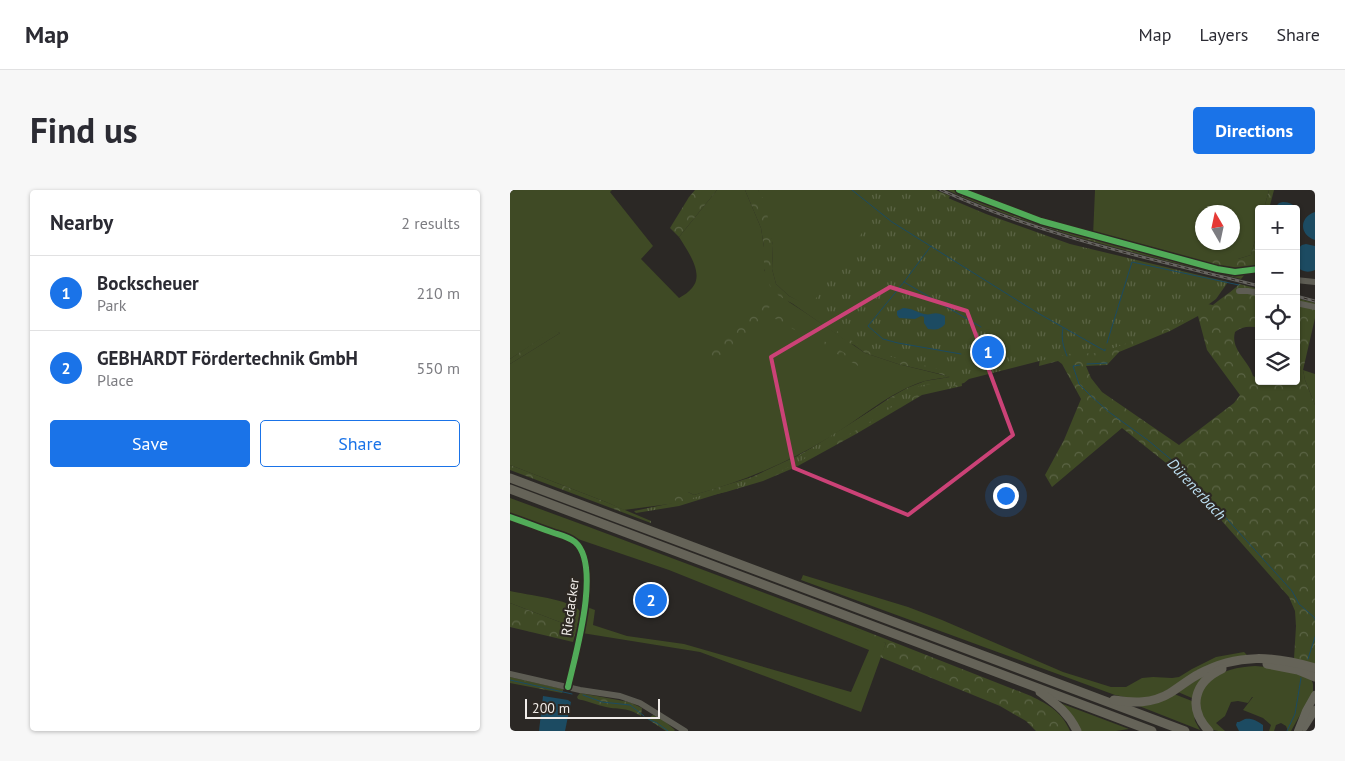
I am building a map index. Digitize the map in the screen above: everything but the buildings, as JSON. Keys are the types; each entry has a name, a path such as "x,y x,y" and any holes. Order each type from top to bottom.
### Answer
{"highway":[{"path":"510,478 1186,731"},
{"path":"510,489 1152,731"},
{"path":"1099,698 1138,702 1157,699 1209,669 1240,660 1258,658 1278,659 1315,668"},
{"path":"1209,731 1198,716 1196,700 1201,686 1214,673 1240,665 1264,664 1298,670 1315,678"},
{"path":"1032,686 1064,711 1077,731"}],"main road":[{"path":"1301,730 1306,711 1315,695"},
{"path":"1301,730 1315,710"},
{"path":"1301,730 1315,719"}],"street":[{"path":"1235,272 1255,269"},
{"path":"1300,280 1315,282"},
{"path":"1239,291 1255,292"},
{"path":"1300,304 1315,307"},
{"name":"Riedacker","path":"510,517 574,541 582,550 587,574 587,587 568,687"},
{"path":"510,674 620,696 640,703 685,731"}],"highlighted area":[{"path":"890,287 967,311 1013,435 908,515 794,468 771,357"}],"green space":[{"path":"510,190 612,190 610,192 653,246 641,259 679,298 692,288 697,276 690,255 679,237 717,190 745,190 761,228 764,247 764,270 789,302 865,353 898,364 951,377 928,380 900,391 830,437 797,455 764,471 729,484 694,495 688,492 677,503 624,510 510,465 510,364 560,333 553,331 510,359"},
{"path":"695,190 717,190 679,237 670,228"},
{"path":"745,190 758,190 765,202 773,245 772,269 776,284 789,296 940,368 961,376 962,386 922,395 796,467 763,481 677,503 672,490 677,477 688,492 694,495 752,477 830,438 907,388 925,381 950,377 898,364 865,353 779,296 770,286 764,269 764,247 761,228"},
{"path":"758,190 850,190 883,215 813,309 789,296 776,284 772,269 773,245"},
{"path":"849,190 929,190 986,214 1070,244 1228,282 1216,299 1171,327 1100,353 1067,354 969,379 964,383 917,395 892,407 862,427 763,480 679,506 636,513 634,511 682,501 758,476 799,456 872,410 908,390 923,385 957,381 957,377 946,371 868,351 807,311 876,213"},
{"path":"850,190 859,190 891,214 902,190 936,190 950,196 929,238 990,278 1063,320 1072,297 1100,341 1104,343 1113,334 1155,318 1150,310 1175,298 1213,305 1239,284 1255,288 1255,328 1241,329 1235,332 1234,338 1237,350 1255,377 1255,385 1300,385 1300,299 1315,303 1315,318 1303,370 1315,405 1315,663 1312,664 1294,659 1295,611 1289,597 1175,470 1122,428 1052,487 1045,475 1064,440 1081,399 1062,364 1058,361 1039,366 1045,321 943,258 883,218 883,215","holes":["1198,316 1207,350 1240,395 1234,403 1179,445 1102,392 1091,378 1086,366 1107,365 1119,352 1170,331"]},
{"path":"947,190 957,190 1041,221 1196,264 1199,258 1238,259 1251,255 1255,240 1255,268 1246,273 1241,279 1092,241 982,205"},
{"path":"1095,190 1269,190 1265,205 1255,205 1255,240 1251,255 1238,259 1196,264 1093,236"},
{"path":"1269,190 1274,190 1270,205 1265,205"},
{"path":"767,302 773,303 746,335 730,349 712,358 709,354 711,350"},
{"path":"775,313 885,376 883,380 772,317"},
{"path":"553,330 560,333 510,364 510,359"},
{"path":"1303,370 1315,374 1315,405 1305,380"},
{"path":"510,465 606,502 651,521 651,523 510,470"},
{"path":"510,498 855,627 855,629 886,643 861,712 700,652 582,633 587,607 595,610 593,625 627,636 684,644 851,692 869,650 669,570 572,537 510,513"},
{"path":"803,575 908,607 1063,672 1111,687 1126,687 1142,678 1179,677 1216,657 1244,652 1247,655 1151,698 1134,699 1115,695 801,580"},
{"path":"510,591 558,600 575,607 580,611 577,628 510,603"},
{"path":"510,603 577,628 573,642 510,627"},
{"path":"855,627 1031,696 1059,714 1070,731 1036,731 1026,721 1000,706 880,657 886,643 874,640 855,629"},
{"path":"1270,667 1311,678 1313,692 1291,731 1288,731 1286,726 1281,723 1276,725 1274,731 1269,731 1271,725 1263,718 1243,710 1253,697 1248,703 1231,702 1225,716 1216,723 1225,731 1216,731 1208,727 1202,714 1200,700 1202,690 1208,682 1224,672 1236,668"},
{"path":"1211,671 1192,698 1178,692"},
{"path":"510,677 563,689 562,693 510,683"},
{"path":"580,693 629,702 642,708 641,716 628,710 606,707 578,699 577,697"},
{"path":"1174,694 1192,701 1195,721 1200,730 1139,706 1154,704"},
{"path":"1060,703 1129,729 1079,731"},
{"path":"653,715 662,719 675,730 666,731 649,720"}],"water":[{"path":"1283,202 1293,205 1277,205"},
{"path":"1315,212 1315,240 1306,234 1303,226 1306,218"},
{"path":"1302,245 1315,246 1315,270 1303,271 1300,269 1300,247"},
{"path":"903,308 924,314 941,314 945,316 945,324 937,329 928,329 924,323 924,317 921,316 915,319 899,318 897,311"},
{"path":"543,696 571,702 565,731 539,731"},
{"path":"1245,719 1254,720 1263,725 1263,731 1239,731 1236,725 1237,722"}],"waterway":[{"name":"Dürenerbach","path":"852,190 892,222 1036,312 1105,351 1105,349"},
{"path":"931,246 868,326 883,339 961,354"},
{"path":"1107,343 1132,262 1239,285"},
{"path":"904,282 981,327"},
{"name":"Dürenerbach","path":"1063,328 1062,336 1067,356"},
{"path":"1087,364 1107,363"},
{"name":"Dürenerbach","path":"1080,365 1073,366 1079,384 1109,412 1149,441 1180,467 1292,591 1299,604 1315,620"},
{"name":"Dürenerbach","path":"1308,659 1315,637"},
{"name":"Dürenerbach","path":"1287,731 1295,714 1301,678"},
{"path":"510,680 572,694"},
{"path":"583,695 602,702 630,705 644,716"},
{"path":"648,719 668,731"}],"railway":[{"path":"941,190 1018,221 1057,233 1138,256 1255,285"},
{"path":"1300,297 1315,301"}],"cycle path":[{"path":"959,190 1041,221 1217,269 1235,272 1255,270"},
{"path":"510,517 570,539 575,542 583,554 586,570 584,612 568,687"}],"place":[{"name":"Bockscheuer","path":"988,352"},
{"name":"GEBHARDT Fördertechnik GmbH","path":"651,600"}]}
